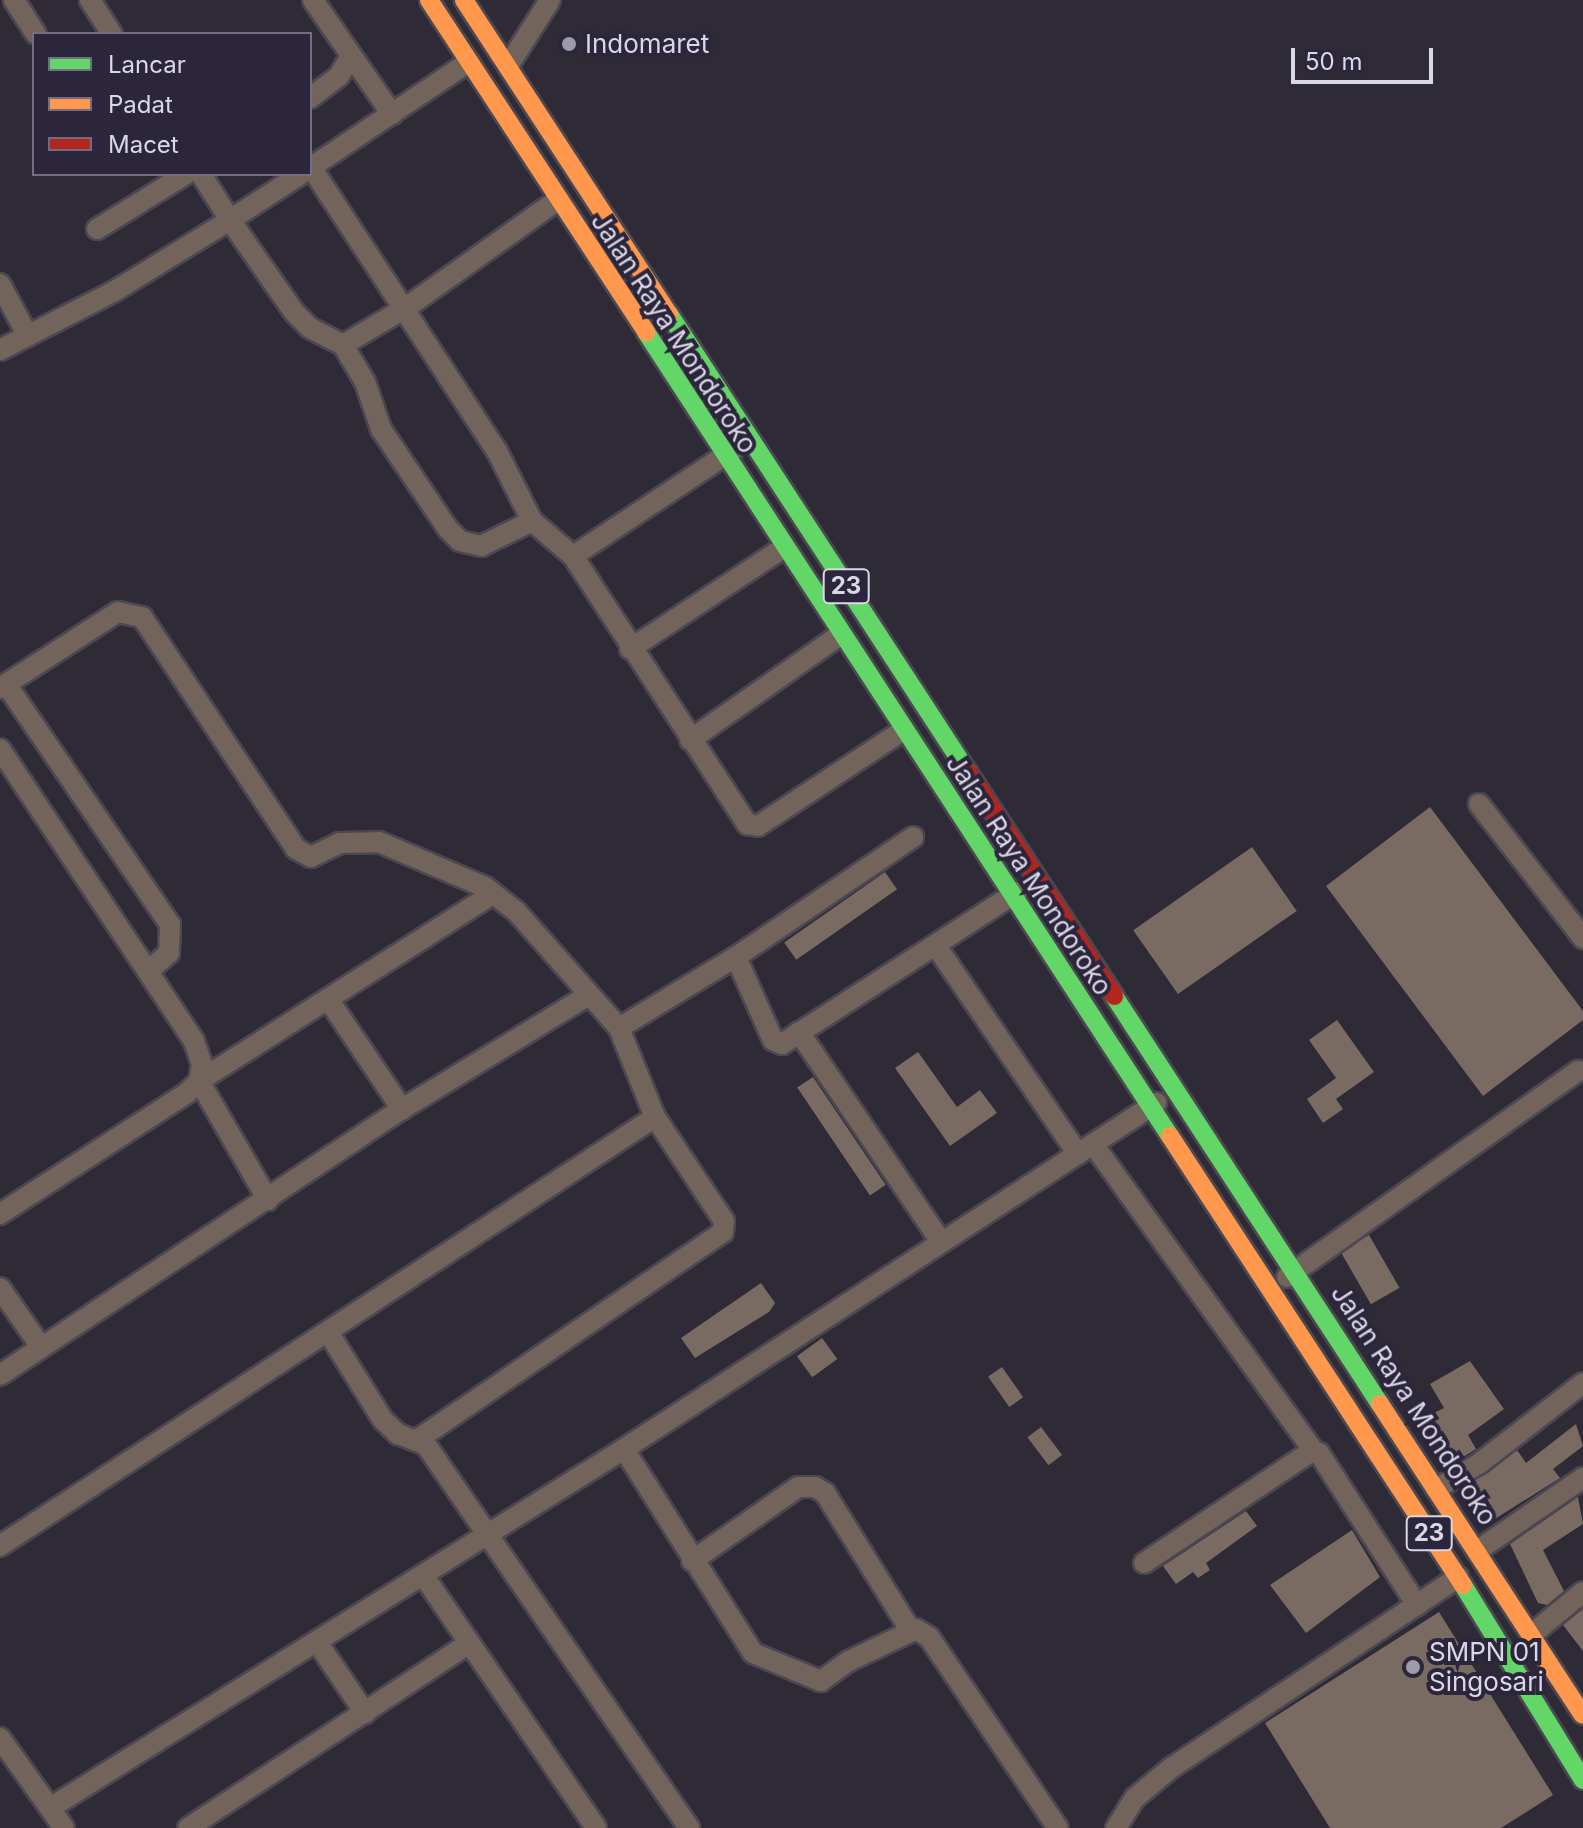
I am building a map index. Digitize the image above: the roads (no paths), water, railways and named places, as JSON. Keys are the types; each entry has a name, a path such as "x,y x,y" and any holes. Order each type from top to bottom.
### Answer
{"highway":[{"name":"Jalan Raya Mondoroko","path":"429,0 556,201 1458,1577 1583,1780"},
{"name":"Jalan Raya Mondoroko","path":"464,0 1296,1270 1583,1715"},
{"path":"539,174 565,156"},
{"path":"915,751 942,733"}],"street":[{"path":"14,0 35,32"},
{"path":"90,0 111,32"},
{"path":"313,0 392,114"},
{"path":"508,66 550,0"},
{"path":"312,96 339,76 351,56"},
{"path":"312,167 469,62"},
{"path":"312,171 407,307 497,451 532,521 573,556 630,649 747,824 758,826 902,731"},
{"path":"97,229 183,176"},
{"path":"202,176 294,312 310,328 343,345 365,382 381,429 448,529 460,541 481,546 532,521"},
{"path":"0,350 230,220 298,176"},
{"path":"343,345 407,307 556,201"},
{"path":"0,284 28,336"},
{"path":"573,556 750,438"},
{"path":"630,649 783,548"},
{"path":"148,971 169,953 170,924 3,686 118,612 131,612 149,625 296,849 311,857 340,843 379,842 464,875 516,911 619,1028 655,1117 724,1221 723,1232 417,1440"},
{"path":"690,740 840,635"},
{"path":"0,749 194,1041 202,1064 199,1081 268,1200"},
{"path":"1479,804 1583,938"},
{"path":"619,1028 728,962 913,837"},
{"path":"728,962 773,1040 782,1044 1038,878"},
{"path":"0,1214 199,1081 493,894"},
{"path":"936,946 1314,1452 1324,1455 1417,1605"},
{"path":"0,1375 402,1109 589,995"},
{"path":"328,999 402,1109"},
{"path":"799,1032 941,1242"},
{"path":"1271,1289 1578,1071"},
{"path":"50,1808 624,1449 836,1307 1178,1090"},
{"path":"0,1546 655,1117"},
{"path":"0,1288 41,1347"},
{"path":"328,1332 383,1420 398,1434 426,1445 484,1536 689,1828"},
{"path":"1436,1489 1480,1463 1583,1383"},
{"path":"624,1449 745,1645 808,1679 821,1681 909,1628"},
{"path":"1144,1563 1314,1452"},
{"path":"1477,1551 1583,1478"},
{"path":"692,1561 798,1487 815,1487 825,1493 909,1628 929,1637 1058,1828"},
{"path":"423,1575 596,1828"},
{"path":"1116,1828 1135,1798 1171,1768 1458,1577"},
{"path":"1531,1635 1583,1592"},
{"path":"317,1642 365,1713"},
{"path":"188,1828 470,1643"},
{"path":"0,1738 64,1828"}],"place":[{"name":"Indomaret","path":"569,44"},
{"name":"SMPN 01 Singosari","path":"1413,1667"}]}
